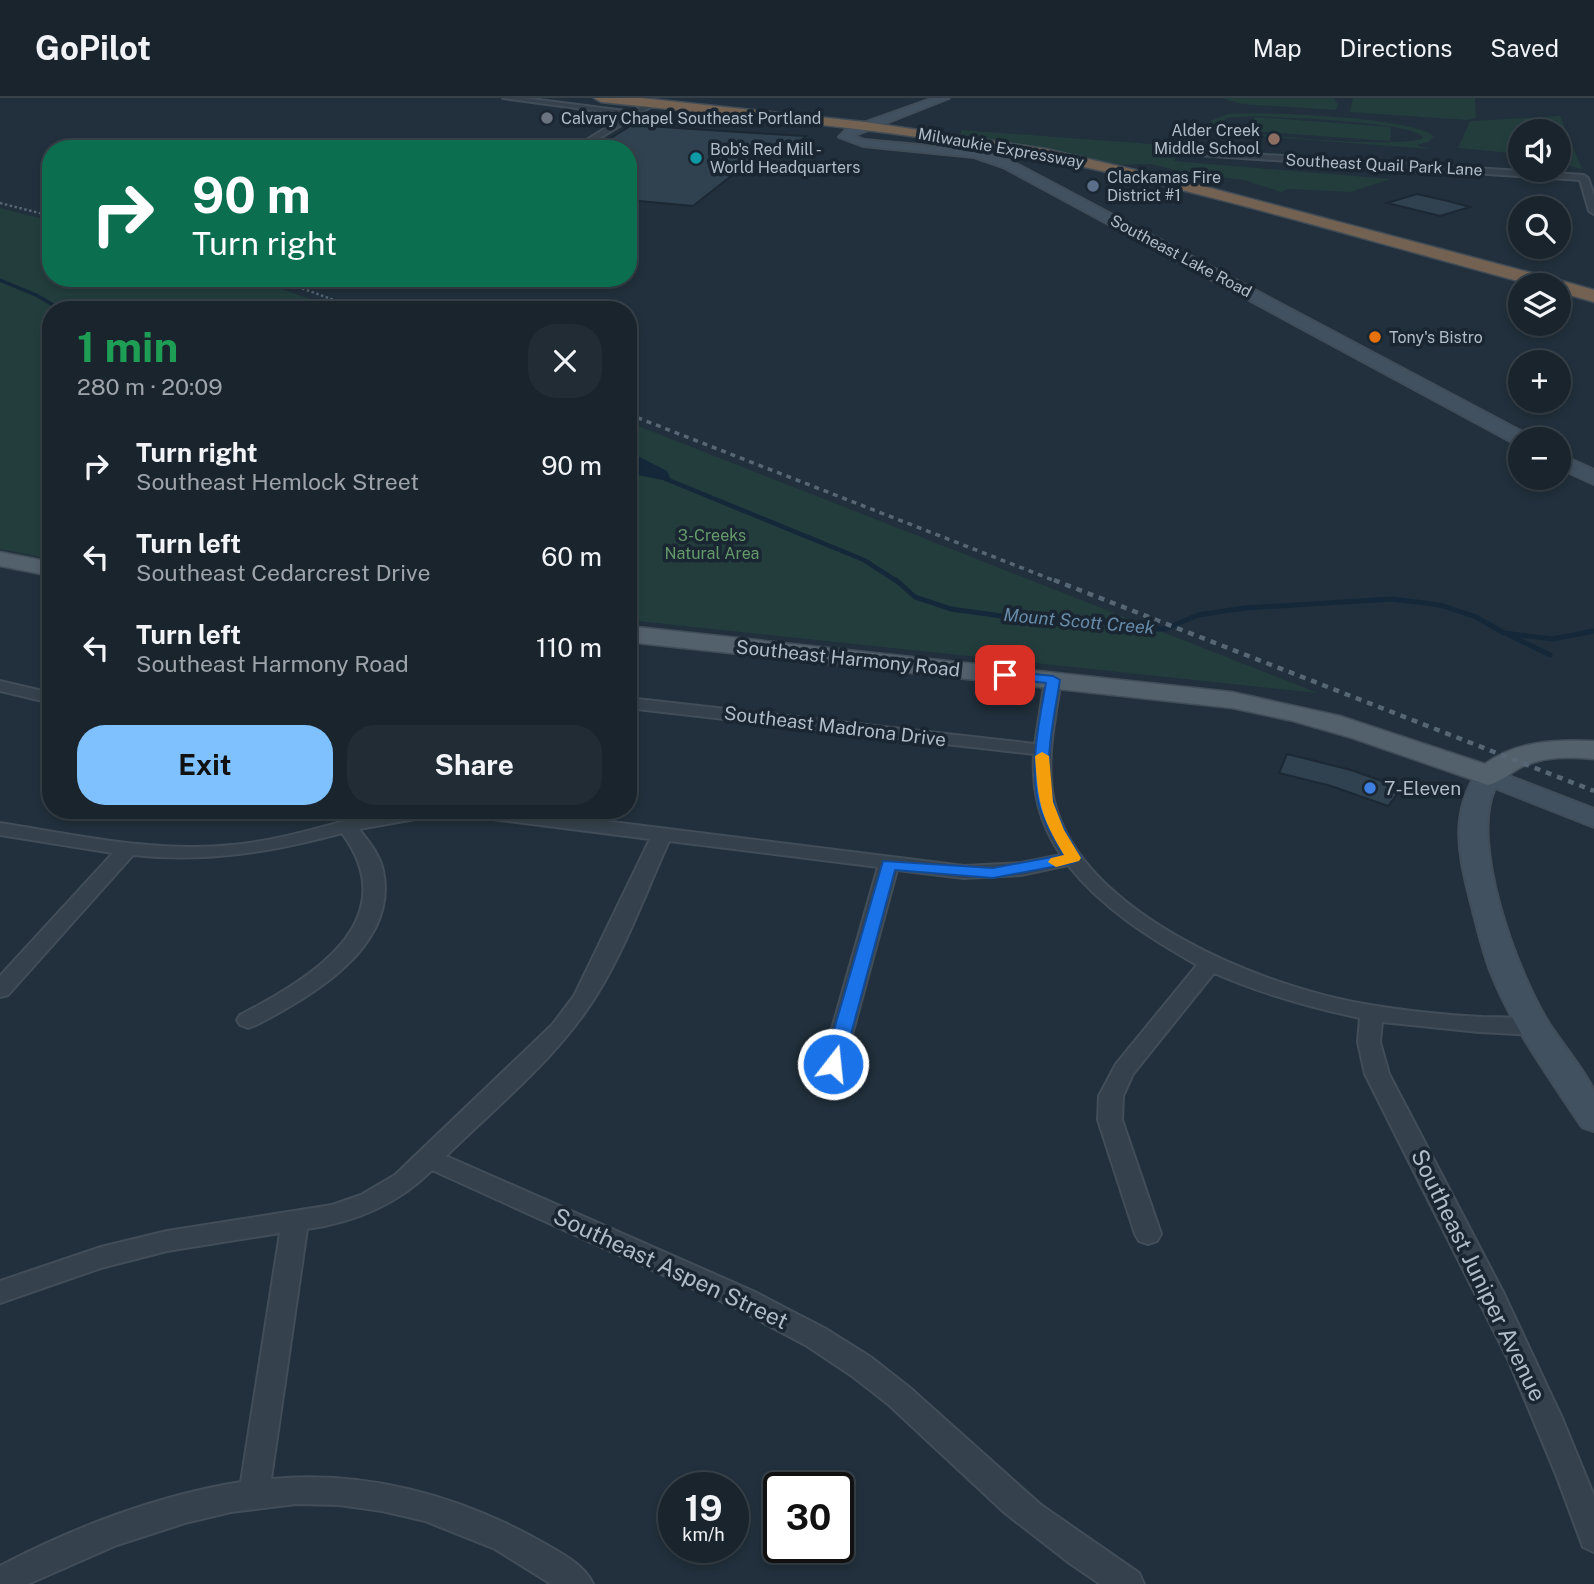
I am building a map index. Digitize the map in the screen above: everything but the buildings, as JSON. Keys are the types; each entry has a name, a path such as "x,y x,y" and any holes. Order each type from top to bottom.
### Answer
{"highway":[{"name":"Milwaukie Expressway","path":"601,98 865,126 977,142 1107,168 1508,273"},
{"name":"Milwaukie Expressway","path":"1571,290 1594,296"}],"main road":[{"path":"1,559 42,567"},
{"name":"Southeast Harmony Road","path":"637,635 1186,694 1298,713 1405,744 1488,776"},
{"path":"1488,776 1511,758 1527,753 1564,748 1594,750"}],"street":[{"path":"507,98 633,114"},
{"path":"917,108 899,101 942,99"},
{"path":"865,126 942,99"},
{"path":"591,140 652,104"},
{"name":"Southeast Lake Road","path":"865,126 848,132 845,137 863,143 965,153 1007,164 1508,432"},
{"name":"Southeast Quail Park Lane","path":"1185,152 1584,178 1594,211"},
{"path":"1571,466 1594,478"},
{"path":"1053,680 1042,750 1045,802 1056,830 1073,858 1099,888 1162,939 1210,964 1284,993 1371,1014 1447,1024 1536,1027"},
{"path":"0,686 42,696"},
{"name":"Southeast Madrona Drive","path":"637,704 1042,750"},
{"path":"1594,819 1488,776 1478,791 1472,811 1470,835 1472,851 1506,970 1536,1027 1594,1118"},
{"path":"0,830 177,853 233,851 294,841 369,819"},
{"path":"541,819 889,864 993,873 1073,858"},
{"path":"248,1020 312,983 343,956 363,927 373,898 373,872 366,852 346,825"},
{"path":"0,1292 101,1258 167,1241 333,1215 370,1202 404,1182 559,1030 583,999 662,834"},
{"path":"0,990 129,847"},
{"path":"833,1064 889,864"},
{"path":"1148,1234 1111,1120 1111,1096 1124,1070 1210,964"},
{"name":"Southeast Juniper Avenue","path":"1371,1014 1369,1042 1377,1074 1534,1381 1578,1488 1594,1537"},
{"name":"Southeast Aspen Street","path":"430,1159 659,1262 728,1290 807,1331 904,1399 1002,1491 1060,1538 1128,1584"},
{"path":"254,1493 295,1222"},
{"path":"0,1583 116,1529 254,1493 316,1491 389,1497 423,1507 515,1541 577,1584"}],"green space":[{"path":"1222,98 1334,98 1338,105 1336,110 1242,104"},
{"path":"1353,98 1475,98 1476,118 1467,120 1350,112"},
{"path":"1245,113 1335,117 1397,124 1420,129 1434,136 1428,142 1416,145 1430,149 1178,130 1222,131 1210,121 1228,114","holes":["1257,116 1374,124 1415,132 1423,138 1386,142 1321,140 1256,133 1220,124 1226,118"]},
{"path":"1560,116 1561,119 1508,119 1508,153 1458,148 1470,121"},
{"path":"1255,117 1391,127 1390,141 1250,131"},
{"path":"961,130 1464,167 1378,165 1179,150 1174,161 1391,179 1350,192 1288,189 1281,192 1244,180 1192,174 1150,164 1122,165 961,134"},
{"path":"1571,142 1582,169 1571,166"},
{"path":"0,208 42,219 42,287 276,287 316,301 42,301 42,557 0,549"},
{"name":"3-Creeks Natural Area","path":"637,426 1318,693 637,621"}],"water":[{"path":"637,456 667,471 672,482 637,475"}],"waterway":[{"name":"Mount Scott Creek","path":"0,280 46,301"},
{"name":"Mount Scott Creek","path":"666,479 864,560 898,582"},
{"name":"Mount Scott Creek","path":"896,580 915,597 951,609 1031,620 1087,619 1139,629 1165,629 1198,615 1245,608 1392,599 1440,605 1476,617 1504,633 1553,639 1594,631"},
{"path":"1509,635 1550,655"}],"railway":[{"path":"0,203 42,214"},
{"path":"298,287 337,301"},
{"path":"637,418 1058,582"},
{"path":"1054,580 1594,791"}],"slow traffic":[{"path":"1042,756 1045,802 1056,830 1073,858 1056,862"}],"place":[{"name":"Calvary Chapel Southeast Portland","path":"547,118"},
{"name":"Alder Creek Middle School","path":"1274,139"},
{"name":"Bob's Red Mill - World Headquarters","path":"696,158"},
{"name":"Clackamas Fire District #1","path":"1093,186"},
{"name":"Tony's Bistro","path":"1375,337"},
{"name":"7-Eleven","path":"1370,788"}],"route":[{"path":"833,1064 889,864 993,873 1073,858 1056,830 1045,802 1042,750 1053,680 1005,675"}]}
